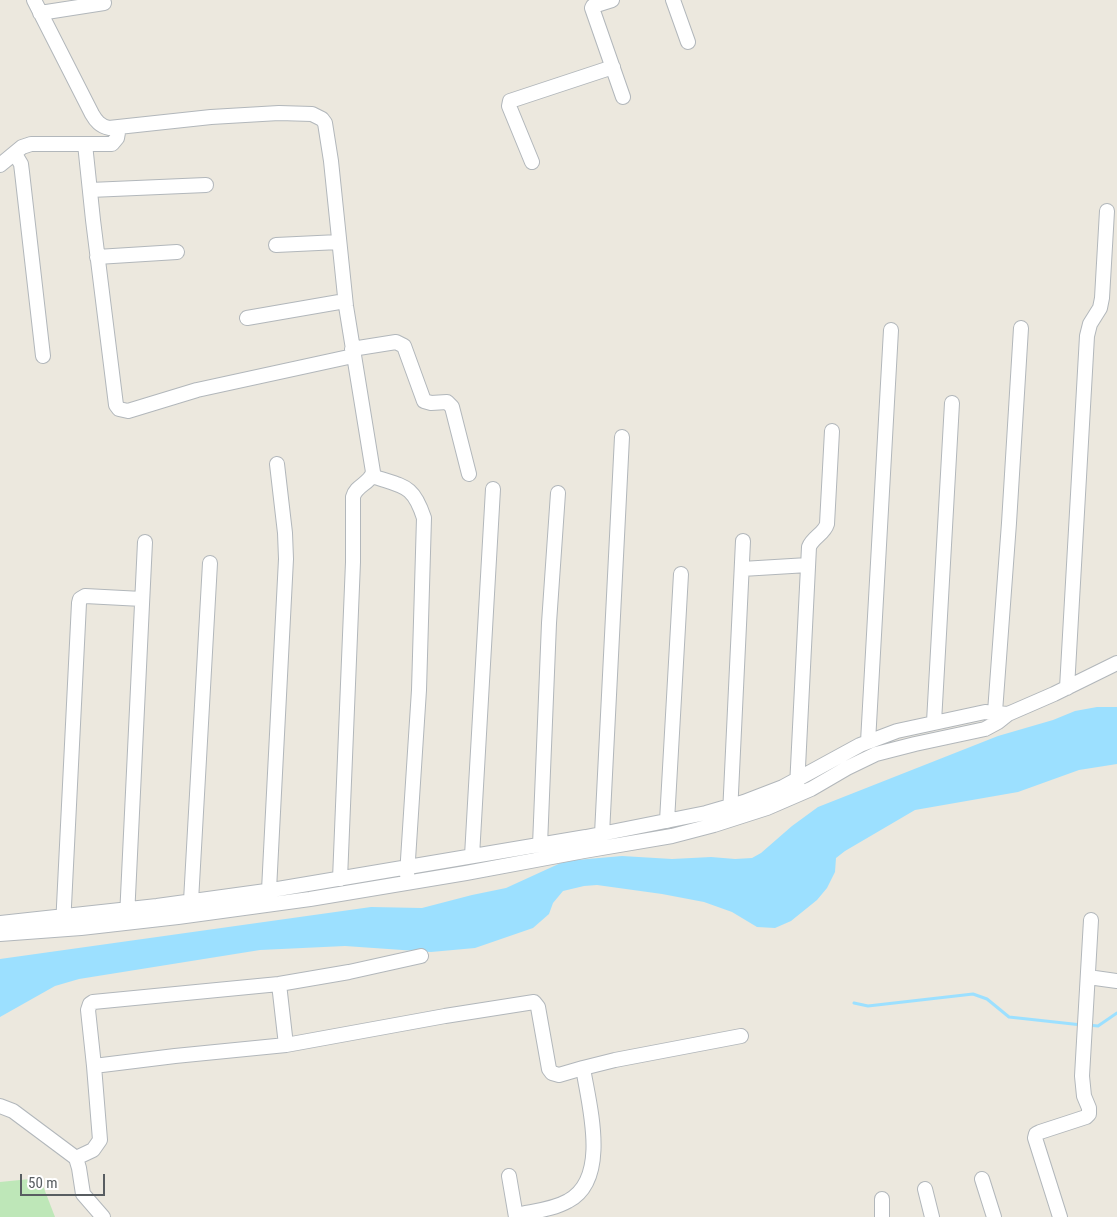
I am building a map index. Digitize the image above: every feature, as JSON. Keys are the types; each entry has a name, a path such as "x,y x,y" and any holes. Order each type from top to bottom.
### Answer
{"street":[{"path":"34,0 97,122 103,126 119,127 211,117 279,113 312,114 322,119 327,132 332,161 345,301 372,466 372,476"},
{"path":"612,0 596,4 592,8 623,97"},
{"path":"673,0 688,42"},
{"path":"40,13 104,3"},
{"path":"532,162 509,106 510,101 613,67"},
{"path":"0,165 22,148 31,144 112,144 117,138 119,127"},
{"path":"85,144 110,366 116,405 119,409 128,411 197,390 396,342 404,346 424,401 431,403 448,402 452,407 469,474"},
{"path":"15,154 22,172 43,356"},
{"path":"90,190 206,185"},
{"path":"1067,688 1087,336 1090,324 1100,308 1102,298 1107,211"},
{"path":"276,245 339,242"},
{"path":"97,257 177,252"},
{"path":"247,318 345,301"},
{"path":"127,916 192,901 407,868 602,834 706,813 730,813 767,808 811,790 876,754 985,729 998,722 1002,713 1021,328"},
{"path":"868,742 891,330"},
{"path":"934,722 952,403"},
{"path":"797,796 810,543 825,530 827,524 832,431"},
{"path":"602,834 622,437"},
{"path":"270,890 286,559 277,464"},
{"path":"372,476 403,486 412,492 419,503 424,518 419,690 406,883"},
{"path":"340,878 353,497 357,488 372,476"},
{"path":"472,856 493,489"},
{"path":"540,845 549,623 558,493"},
{"path":"730,813 744,541"},
{"path":"127,916 145,542"},
{"path":"192,901 210,563"},
{"path":"742,569 808,565"},
{"path":"667,821 681,574"},
{"path":"63,923 78,603 85,596 142,599"},
{"path":"0,934 63,923 301,900 672,836 730,813 868,742 897,731 934,722 1002,713 1067,688 1117,663"},
{"path":"1060,1217 1034,1138 1040,1132 1086,1117 1090,1111 1084,1096 1083,1087 1091,920"},
{"path":"0,923 63,923"},
{"path":"76,1158 93,1150 100,1140 88,1010 90,1004 279,984 349,972 421,956"},
{"path":"1088,977 1117,981"},
{"path":"279,984 286,1045"},
{"path":"94,1066 286,1045 534,1002 538,1007 549,1069 552,1073 559,1075 615,1060 741,1036"},
{"path":"509,1176 516,1216 555,1207 577,1195 586,1184 594,1151 594,1134 583,1068"},
{"path":"0,1106 12,1111 76,1158 83,1194 103,1217"},
{"path":"982,1179 994,1217"},
{"path":"925,1189 932,1217"},
{"path":"882,1199 882,1217"}],"green space":[{"path":"40,1178 55,1217 0,1217 0,1182"}],"water":[{"path":"1097,707 1117,707 1117,764 1079,770 1018,792 915,810 836,858 835,872 827,888 817,900 791,921 775,928 757,927 732,912 704,902 597,885 584,886 563,891 553,903 549,914 533,928 475,948 431,952 345,946 260,950 79,979 55,986 0,1017 0,959 371,907 422,908 506,888 565,861 622,856 672,859 711,857 752,858 761,853 792,826 818,807 998,736 1053,720 1075,711"}],"waterway":[{"path":"854,1003 868,1006 973,994 987,999 1009,1017 1082,1025"},
{"path":"1088,1025 1098,1026 1117,1013"}]}
